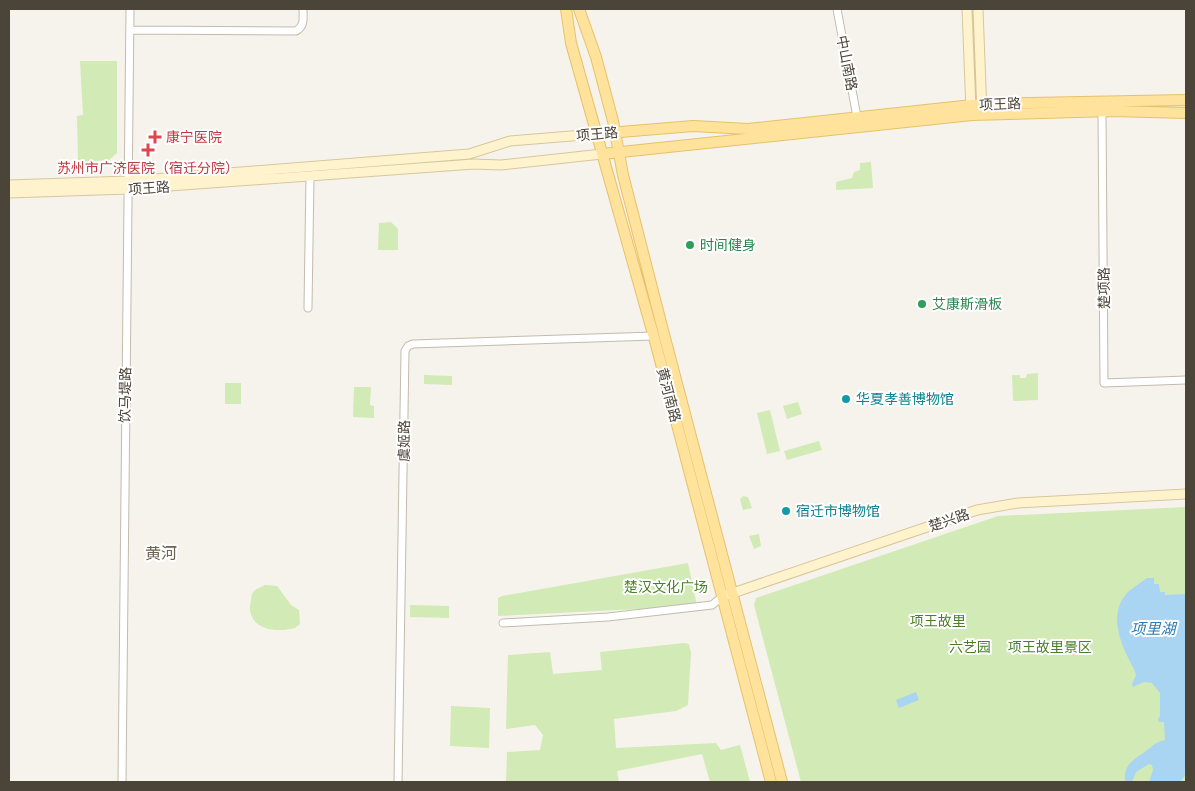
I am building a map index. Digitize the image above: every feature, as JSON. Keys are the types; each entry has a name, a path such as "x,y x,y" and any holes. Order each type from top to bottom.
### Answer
{"main road":[{"name":"黄河南路","path":"566,9 571,43 596,134 782,782"},
{"name":"黄河南路","path":"578,9 596,58 616,132 619,153 771,782"},
{"path":"967,9 977,110"},
{"path":"977,110 978,9"},
{"name":"项王路","path":"9,185 128,185 469,154 510,141 707,125 748,129 857,117 1186,100"},
{"name":"项王路","path":"9,193 310,176 474,164 501,165 711,144 749,137 977,110 1186,113"},
{"name":"楚兴路","path":"727,595 977,510 1018,503 1186,494"}],"street":[{"name":"饮马堤路","path":"122,782 130,9"},
{"path":"130,30 296,31 301,28 303,23 303,9"},
{"name":"中山南路","path":"837,9 857,117"},
{"name":"楚项路","path":"1102,111 1104,382 1186,380"},
{"path":"308,308 310,176"},
{"name":"虞姬路","path":"398,782 406,351 408,346 412,344 654,336"},
{"path":"503,624 604,617 712,605 727,595"}],"green space":[{"path":"80,61 117,61 117,153 109,160 78,162 77,116 83,115"},
{"path":"871,162 873,188 836,190 836,182 852,178 854,172 860,170 860,163"},
{"path":"391,222 398,229 398,250 378,250 379,223"},
{"path":"1038,373 1038,400 1013,401 1012,375 1020,375 1020,378 1026,378 1027,374"},
{"path":"424,375 452,376 452,385 424,384"},
{"path":"225,383 241,383 241,404 225,404"},
{"path":"354,387 371,387 370,405 374,406 374,418 353,417"},
{"path":"798,402 802,414 787,419 783,406"},
{"path":"770,410 780,451 767,454 757,413"},
{"path":"819,441 822,450 787,460 784,451"},
{"path":"743,496 748,497 752,508 743,510 740,499"},
{"name":"项王故里景区","path":"1186,507 1186,782 801,782 754,605 756,598 998,516"},
{"path":"759,534 761,546 754,549 749,536"},
{"name":"楚汉文化广场","path":"688,563 697,606 498,616 498,598 502,596"},
{"path":"265,585 277,586 291,605 299,610 300,624 295,628 273,630 259,625 254,620 250,606 252,594 255,590"},
{"path":"410,605 449,606 449,618 410,617"},
{"path":"689,644 691,653 688,705 676,711 614,719 616,748 716,743 721,750 740,745 750,782 710,782 702,754 617,771 619,782 506,782 507,752 540,750 543,735 535,725 506,729 508,655 550,652 553,674 602,670 600,652"},
{"path":"451,706 490,708 489,748 450,746"}],"water":[{"name":"项里湖","path":"1147,578 1154,578 1154,584 1159,584 1160,592 1165,592 1165,595 1186,594 1186,774 1180,782 1149,782 1153,770 1152,765 1149,764 1136,772 1132,782 1125,782 1127,768 1131,762 1155,744 1165,740 1164,722 1159,722 1158,719 1160,716 1160,693 1152,683 1144,682 1133,687 1132,684 1136,675 1118,631 1118,611 1121,601 1130,590"},
{"path":"916,692 919,700 899,708 896,700"}],"place":[{"name":"康宁医院","path":"155,137"},
{"name":"苏州市广济医院（宿迁分院）","path":"148,150"},
{"name":"时间健身","path":"690,245"},
{"name":"艾康斯滑板","path":"922,304"},
{"name":"华夏孝善博物馆","path":"846,399"},
{"name":"宿迁市博物馆","path":"786,511"}],"district":[{"name":"黄河","path":"161,553"}],"park label":[{"name":"项王故里","path":"938,621"},
{"name":"六艺园","path":"970,647"}]}
